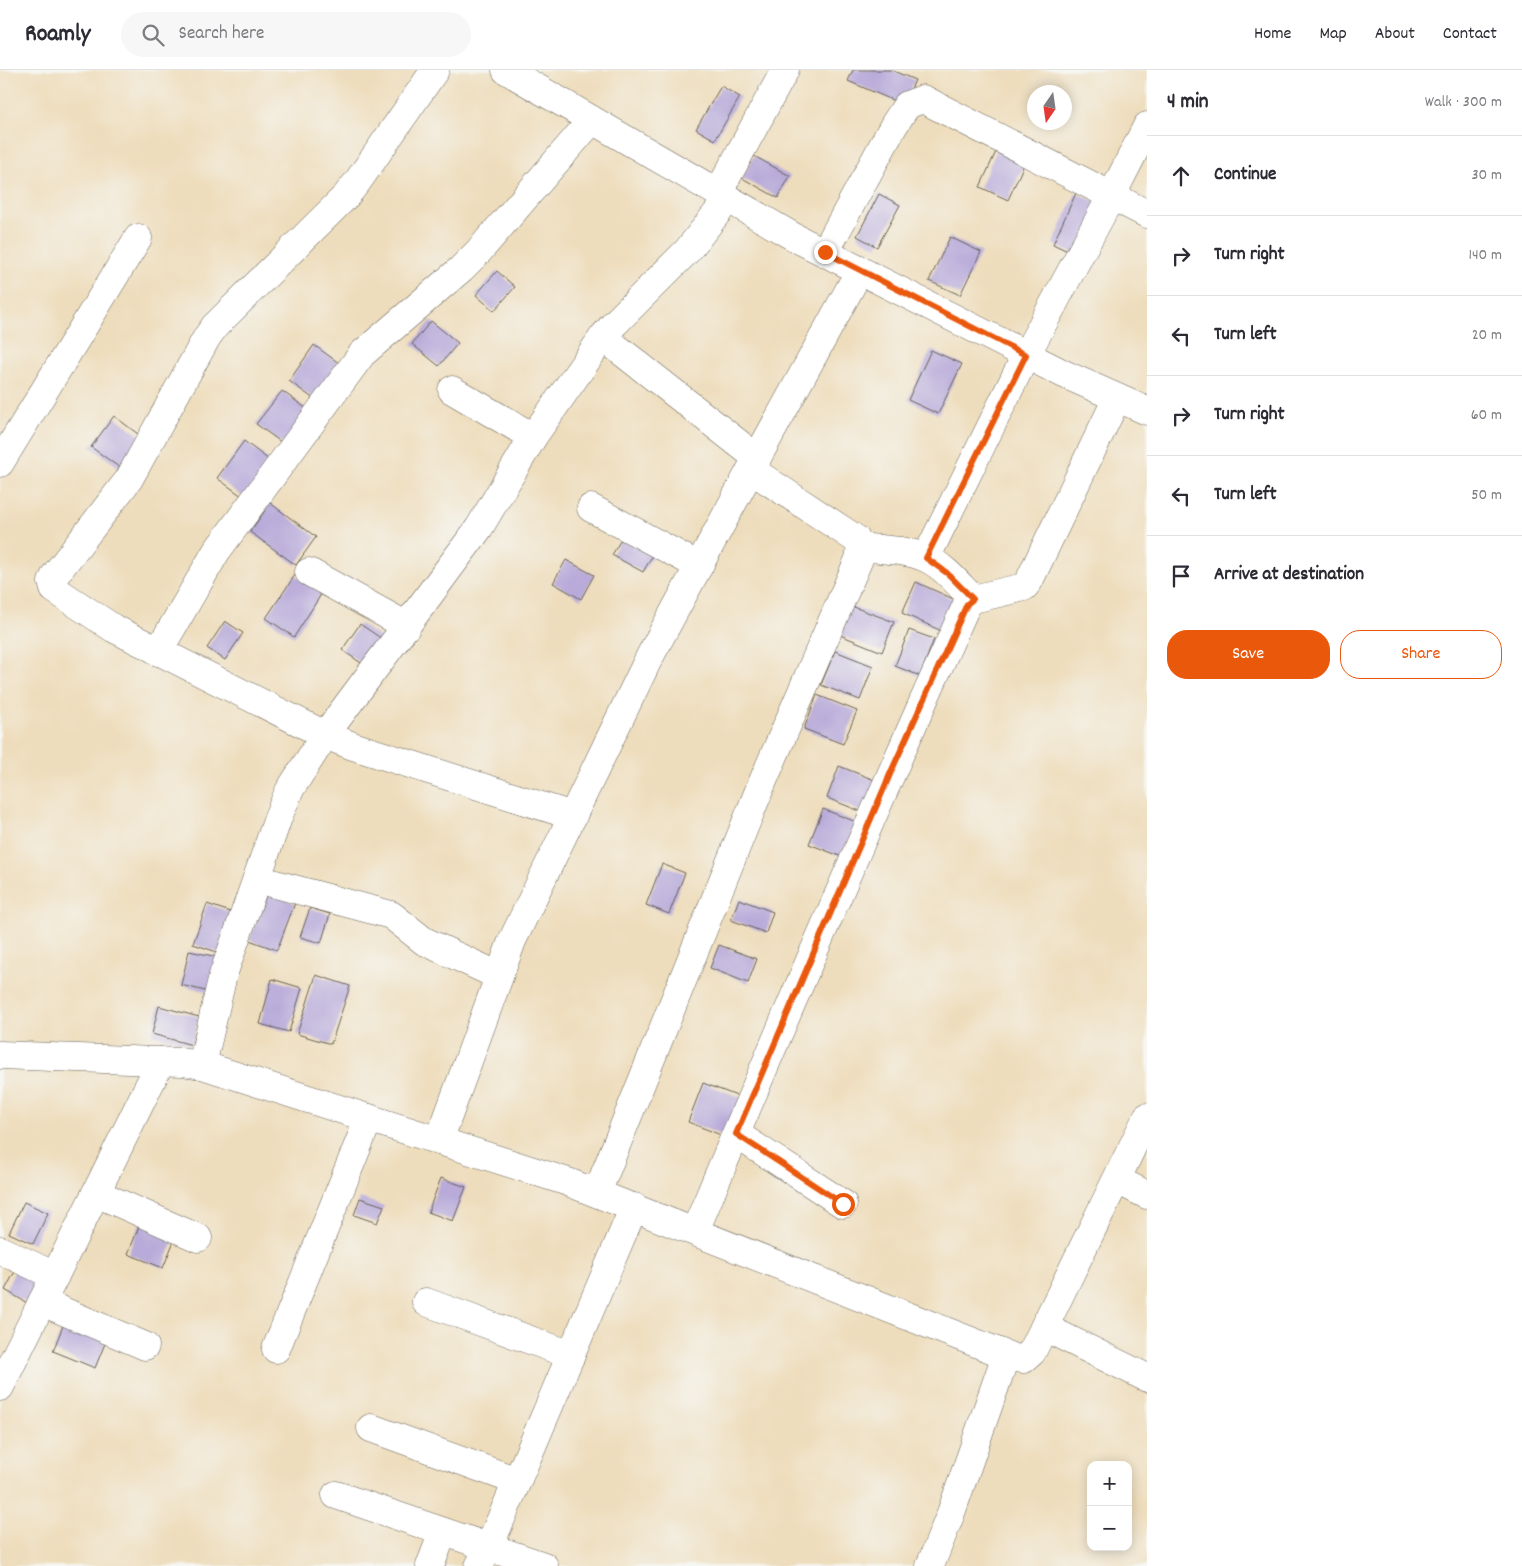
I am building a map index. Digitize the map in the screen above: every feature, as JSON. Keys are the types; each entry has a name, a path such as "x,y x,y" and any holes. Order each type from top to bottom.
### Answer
{"street":[{"path":"435,70 346,196 215,326 207,337 129,479 55,575 52,582 54,589 113,628 325,735 353,746 573,816"},
{"path":"506,70 794,237 1064,374 1147,411"},
{"path":"202,1065 223,975 289,791 325,735 479,528 533,437 603,337 688,250 723,196 785,70"},
{"path":"825,252 898,118 907,105 923,99 1147,214"},
{"path":"158,652 216,552 362,354 461,269 479,251 592,120"},
{"path":"926,558 1026,355 1147,126"},
{"path":"0,463 138,238"},
{"path":"439,1141 512,941 649,658 860,270"},
{"path":"603,337 757,458"},
{"path":"452,390 533,437"},
{"path":"695,1231 891,772 967,604 973,599 1024,587 1029,581 1117,398"},
{"path":"597,1193 760,788 859,559 861,547 856,539 759,476 755,468 757,458"},
{"path":"591,508 699,566"},
{"path":"861,547 906,552 926,558 947,573 973,599"},
{"path":"310,572 407,626"},
{"path":"257,879 391,914 424,941 499,976"},
{"path":"0,1055 161,1061 202,1065 568,1182 1006,1355 1024,1359 1032,1352 1147,1117"},
{"path":"0,1386 161,1061"},
{"path":"276,1349 369,1118"},
{"path":"736,1134 843,1204"},
{"path":"1117,1180 1147,1195"},
{"path":"96,1193 198,1238"},
{"path":"484,1556 634,1207"},
{"path":"0,1250 55,1276"},
{"path":"42,1302 145,1346"},
{"path":"426,1302 571,1355"},
{"path":"1044,1326 1147,1378"},
{"path":"930,1566 951,1513 1006,1355"},
{"path":"371,1428 517,1481"},
{"path":"336,1495 443,1532 484,1556 544,1566"},
{"path":"430,1566 443,1532"}],"building":[{"path":"853,70 891,70 915,80 904,105 848,81"},
{"path":"721,86 740,97 715,140 696,129"},
{"path":"999,145 1027,158 1008,200 980,187"},
{"path":"754,156 790,176 778,198 742,178"},
{"path":"1076,193 1102,204 1078,256 1053,244"},
{"path":"879,194 900,205 877,247 857,236"},
{"path":"950,237 981,252 960,295 929,281"},
{"path":"497,271 515,287 494,311 476,295"},
{"path":"431,321 458,343 439,366 412,344"},
{"path":"314,345 343,366 318,402 289,381"},
{"path":"931,350 962,364 938,414 908,400"},
{"path":"282,391 310,411 285,445 256,424"},
{"path":"114,416 146,440 123,470 91,447"},
{"path":"244,441 273,463 246,499 217,478"},
{"path":"270,503 316,537 296,565 250,532"},
{"path":"624,534 655,551 643,572 612,555"},
{"path":"566,560 594,575 581,599 553,583"},
{"path":"295,575 322,593 294,637 266,618"},
{"path":"916,582 960,602 946,633 902,613"},
{"path":"851,606 894,622 882,652 840,635"},
{"path":"225,621 243,633 225,660 207,648"},
{"path":"360,624 388,643 370,669 342,650"},
{"path":"909,630 934,639 920,676 895,666"},
{"path":"835,651 873,666 860,700 821,685"},
{"path":"817,695 857,711 843,744 804,729"},
{"path":"839,766 877,781 865,813 827,798"},
{"path":"823,809 859,823 845,858 809,844"},
{"path":"662,864 685,873 669,914 646,905"},
{"path":"267,893 295,903 277,950 249,940"},
{"path":"739,899 773,912 766,933 731,920"},
{"path":"207,904 239,915 226,955 193,944"},
{"path":"310,908 330,914 321,943 300,937"},
{"path":"719,945 757,959 748,983 710,968"},
{"path":"189,951 218,957 209,992 181,985"},
{"path":"316,975 350,986 331,1044 297,1034"},
{"path":"272,979 302,988 289,1032 260,1024"},
{"path":"159,1006 199,1017 192,1045 152,1034"},
{"path":"703,1083 742,1098 726,1137 688,1122"},
{"path":"441,1178 466,1187 453,1221 428,1212"},
{"path":"360,1198 384,1206 377,1223 354,1215"},
{"path":"24,1202 48,1213 33,1244 9,1233"},
{"path":"143,1216 178,1231 163,1268 128,1254"},
{"path":"20,1262 51,1280 34,1307 5,1290"},
{"path":"66,1318 108,1336 95,1368 53,1351"}],"route":[{"path":"825,252 1026,355 926,558 947,573 973,599 967,604 891,772 736,1134 843,1204"}]}
